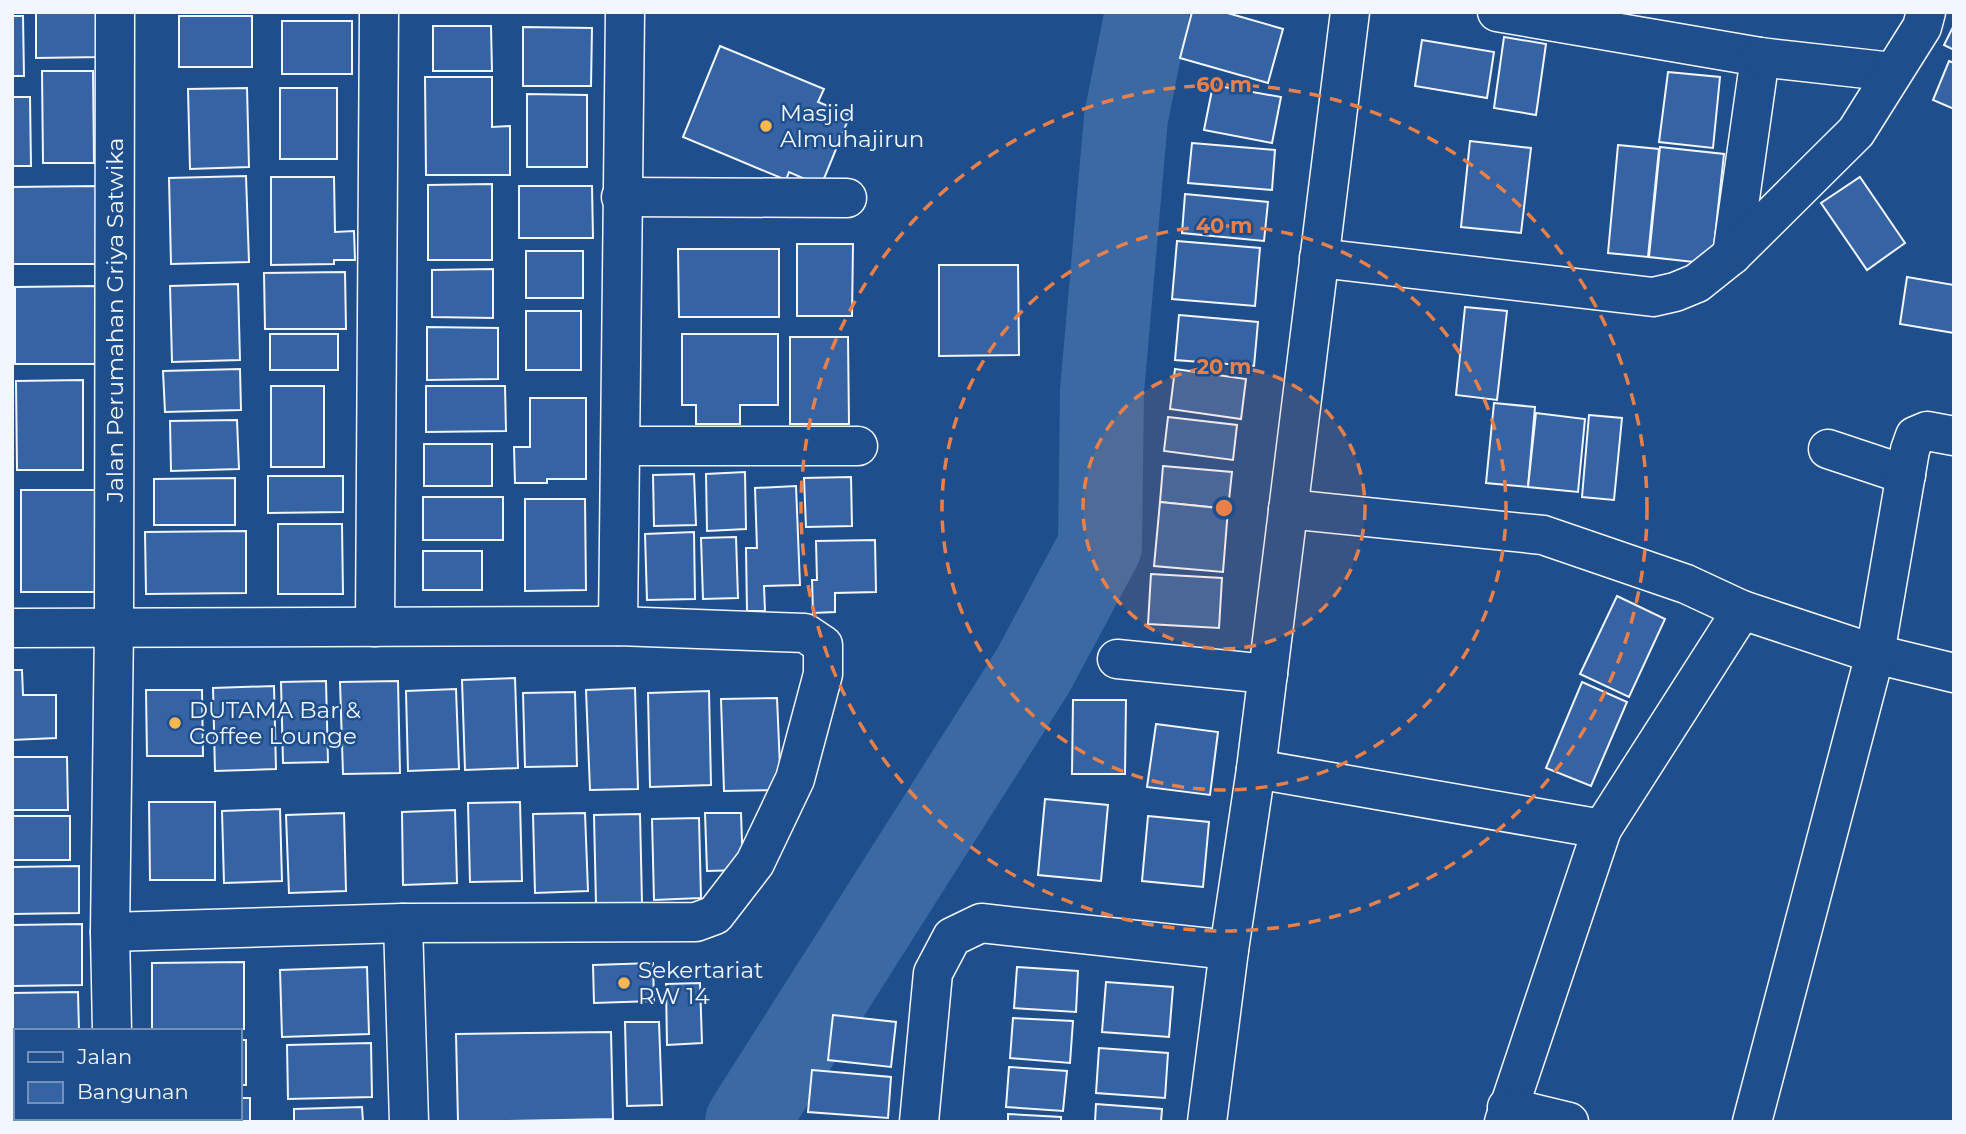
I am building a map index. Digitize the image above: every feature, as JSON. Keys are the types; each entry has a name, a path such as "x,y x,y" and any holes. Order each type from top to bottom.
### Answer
{"street":[{"name":"Jalan Perumahan Griya Satwika","path":"112,1029 110,932 114,627 115,12"},
{"path":"375,627 379,12"},
{"path":"618,626 625,12"},
{"path":"1207,1122 1256,769 1350,12"},
{"path":"1497,12 1760,57 1894,72"},
{"path":"1319,258 1653,297 1675,292 1697,283 1732,255 1856,132 1922,27 1926,12"},
{"path":"1732,255 1760,57"},
{"path":"621,197 847,198"},
{"path":"1752,1122 1875,654 1910,450 1915,436 1927,430 1954,436"},
{"path":"621,446 858,446"},
{"path":"1828,449 1906,475"},
{"path":"1288,509 1542,536 1686,584 1742,610 1875,654 1954,673"},
{"path":"1570,1122 1506,1114 1602,829 1742,610"},
{"path":"12,628 618,626 805,632 823,645 823,674 795,779 755,863 715,915 696,922 403,923 110,932"},
{"path":"1117,659 1268,674"},
{"path":"1256,769 1602,829"},
{"path":"403,923 409,1122"},
{"path":"919,1122 933,973 952,937 981,923 1229,950"}],"building":[{"path":"36,12 100,12 101,57 36,58"},
{"path":"1192,12 1224,12 1283,29 1268,83 1180,58"},
{"path":"12,16 23,16 24,76 12,76"},
{"path":"179,16 252,16 252,67 179,67"},
{"path":"282,21 352,21 352,74 282,74"},
{"path":"1954,25 1954,50 1944,45"},
{"path":"433,26 491,26 492,71 433,71"},
{"path":"523,27 592,28 591,86 523,86"},
{"path":"1504,37 1546,44 1536,115 1494,108"},
{"path":"1422,40 1494,52 1487,98 1415,86"},
{"name":"Masjid Almuhajirun","path":"720,46 824,89 818,102 850,115 821,186 789,172 786,180 683,137"},
{"path":"1949,61 1954,63 1954,109 1933,100"},
{"path":"42,71 93,71 94,163 43,163"},
{"path":"1668,72 1720,77 1713,148 1659,142"},
{"path":"425,77 492,77 492,127 510,126 510,175 426,175"},
{"path":"1213,85 1281,97 1272,143 1204,130"},
{"path":"247,88 249,167 190,169 188,89"},
{"path":"280,88 337,88 337,159 280,159"},
{"path":"527,94 587,95 587,167 527,167"},
{"path":"12,97 30,97 31,166 12,166"},
{"path":"1470,141 1531,148 1521,233 1461,227"},
{"path":"1192,143 1275,150 1272,190 1188,183"},
{"path":"1618,145 1659,149 1648,257 1608,253"},
{"path":"1660,147 1724,154 1712,264 1649,257"},
{"path":"246,176 249,262 171,264 169,178"},
{"path":"271,177 334,177 335,232 354,231 355,260 334,260 334,264 271,265"},
{"path":"1860,177 1905,243 1867,270 1821,203"},
{"path":"492,184 492,260 428,260 428,185"},
{"path":"98,186 98,264 12,264 12,187"},
{"path":"519,186 592,186 593,238 519,238"},
{"path":"1185,194 1268,202 1264,241 1182,233"},
{"path":"1177,241 1260,248 1255,306 1172,299"},
{"path":"797,244 853,244 852,316 797,316"},
{"path":"678,249 779,249 779,317 679,317"},
{"path":"526,251 583,251 583,298 526,298"},
{"path":"939,265 1018,265 1019,355 939,356"},
{"path":"493,269 493,318 432,317 432,270"},
{"path":"345,272 346,329 265,329 264,273"},
{"path":"1907,277 1954,285 1954,333 1900,324"},
{"path":"238,284 240,360 172,362 170,286"},
{"path":"95,286 95,364 15,364 15,287"},
{"path":"1465,307 1507,311 1497,400 1456,395"},
{"path":"526,311 581,311 581,370 526,370"},
{"path":"1179,315 1258,322 1254,366 1175,360"},
{"path":"427,327 498,328 498,379 427,380"},
{"path":"270,334 338,334 338,370 270,370"},
{"path":"682,334 778,334 778,405 740,405 740,424 696,424 696,405 682,405"},
{"path":"790,337 848,337 849,424 790,424"},
{"path":"240,369 241,410 165,412 163,371"},
{"path":"1175,369 1246,379 1241,419 1170,409"},
{"path":"83,380 83,470 17,470 16,381"},
{"path":"271,386 324,386 324,467 271,467"},
{"path":"426,386 505,386 506,431 426,432"},
{"path":"530,398 586,398 586,479 547,479 547,483 515,483 514,447 530,447"},
{"path":"1494,403 1535,407 1528,487 1486,483"},
{"path":"1536,413 1585,419 1578,492 1528,487"},
{"path":"1589,415 1622,418 1614,500 1582,497"},
{"path":"1168,417 1237,425 1233,460 1164,451"},
{"path":"237,420 239,469 171,471 170,421"},
{"path":"424,444 492,444 492,486 424,486"},
{"path":"1163,466 1232,472 1228,509 1160,502"},
{"path":"745,472 746,529 707,531 706,474"},
{"path":"694,474 696,525 654,526 653,475"},
{"path":"268,476 343,476 343,512 268,513"},
{"path":"851,477 852,526 806,527 804,478"},
{"path":"235,478 235,525 154,525 154,479"},
{"path":"796,486 800,585 764,586 765,611 747,611 746,548 757,548 755,488"},
{"path":"21,490 100,490 101,592 21,592"},
{"path":"423,497 503,497 503,540 423,540"},
{"path":"525,499 585,499 586,590 525,591"},
{"path":"1160,502 1228,509 1223,572 1154,566"},
{"path":"278,524 342,524 343,594 278,594"},
{"path":"246,531 246,593 146,594 145,532"},
{"path":"694,532 695,599 647,600 645,534"},
{"path":"736,537 738,598 703,599 701,538"},
{"path":"875,540 876,592 835,593 835,612 813,613 812,580 817,580 816,541"},
{"path":"423,551 482,551 482,590 423,590"},
{"path":"1151,574 1222,578 1219,628 1148,624"},
{"path":"1617,596 1665,619 1629,697 1580,674"},
{"path":"12,670 22,670 23,695 56,695 56,738 12,740"},
{"path":"515,678 518,768 465,770 462,680"},
{"path":"326,681 328,762 283,763 281,682"},
{"path":"398,681 400,773 343,774 340,682"},
{"path":"1582,682 1627,702 1591,786 1546,768"},
{"path":"274,686 276,769 215,771 213,688"},
{"path":"635,688 638,789 590,790 586,690"},
{"path":"456,689 459,769 408,771 406,691"},
{"name":"DUTAMA Bar & Coffee Lounge","path":"146,690 202,690 203,756 147,756"},
{"path":"709,691 711,785 650,787 648,693"},
{"path":"575,692 577,766 525,767 523,693"},
{"path":"777,698 781,790 724,791 721,699"},
{"path":"1073,700 1126,700 1125,774 1072,774"},
{"path":"1156,724 1218,732 1210,795 1147,787"},
{"path":"12,757 67,757 68,810 12,810"},
{"path":"1045,799 1108,805 1101,881 1038,875"},
{"path":"149,802 215,802 215,880 150,880"},
{"path":"520,802 522,881 470,882 468,803"},
{"path":"280,809 282,881 224,883 222,811"},
{"path":"455,810 457,883 403,885 402,812"},
{"path":"344,813 346,891 289,893 286,815"},
{"path":"585,813 588,891 535,893 533,814"},
{"path":"705,813 741,813 743,870 707,871"},
{"path":"640,814 642,903 596,904 594,815"},
{"path":"12,816 70,816 70,860 12,860"},
{"path":"1148,816 1209,822 1203,887 1142,881"},
{"path":"699,818 701,898 654,900 652,819"},
{"path":"79,866 79,913 12,914 12,867"},
{"path":"82,924 82,985 12,986 12,925"},
{"path":"244,962 244,1029 152,1029 152,963"},
{"name":"Sekertariat RW 14","path":"653,963 654,1001 594,1003 593,965"},
{"path":"367,967 369,1034 282,1037 280,970"},
{"path":"1017,967 1078,971 1076,1012 1014,1008"},
{"path":"1106,982 1173,987 1169,1037 1102,1032"},
{"path":"700,983 702,1043 667,1045 666,984"},
{"path":"78,992 79,1029 14,1029 12,1038 12,993"},
{"path":"833,1015 896,1022 891,1067 828,1060"},
{"path":"1013,1018 1073,1021 1070,1063 1010,1058"},
{"path":"625,1022 659,1022 662,1105 627,1106"},
{"path":"611,1032 613,1119 458,1122 456,1034"},
{"path":"242,1040 246,1040 246,1085 242,1085"},
{"path":"371,1043 372,1097 288,1099 287,1045"},
{"path":"12,1044 14,1044 14,1102"},
{"path":"1099,1048 1168,1053 1165,1098 1096,1093"},
{"path":"1009,1067 1067,1071 1063,1111 1006,1107"},
{"path":"812,1070 891,1077 888,1118 808,1112"},
{"path":"242,1098 250,1098 250,1122 168,1122 242,1120"},
{"path":"1096,1104 1162,1109 1161,1122 1095,1122"},
{"path":"362,1107 363,1122 294,1122 294,1109"},
{"path":"12,1110 14,1120 72,1120 72,1122 12,1122"},
{"path":"1008,1114 1061,1117 1061,1122 1008,1122"}],"waterway":[{"path":"747,1122 1033,671 1100,546 1102,391 1126,118 1147,12"}],"place":[{"name":"Masjid Almuhajirun","path":"766,126"},
{"name":"DUTAMA Bar & Coffee Lounge","path":"175,723"},
{"name":"Sekertariat RW 14","path":"624,983"}]}
